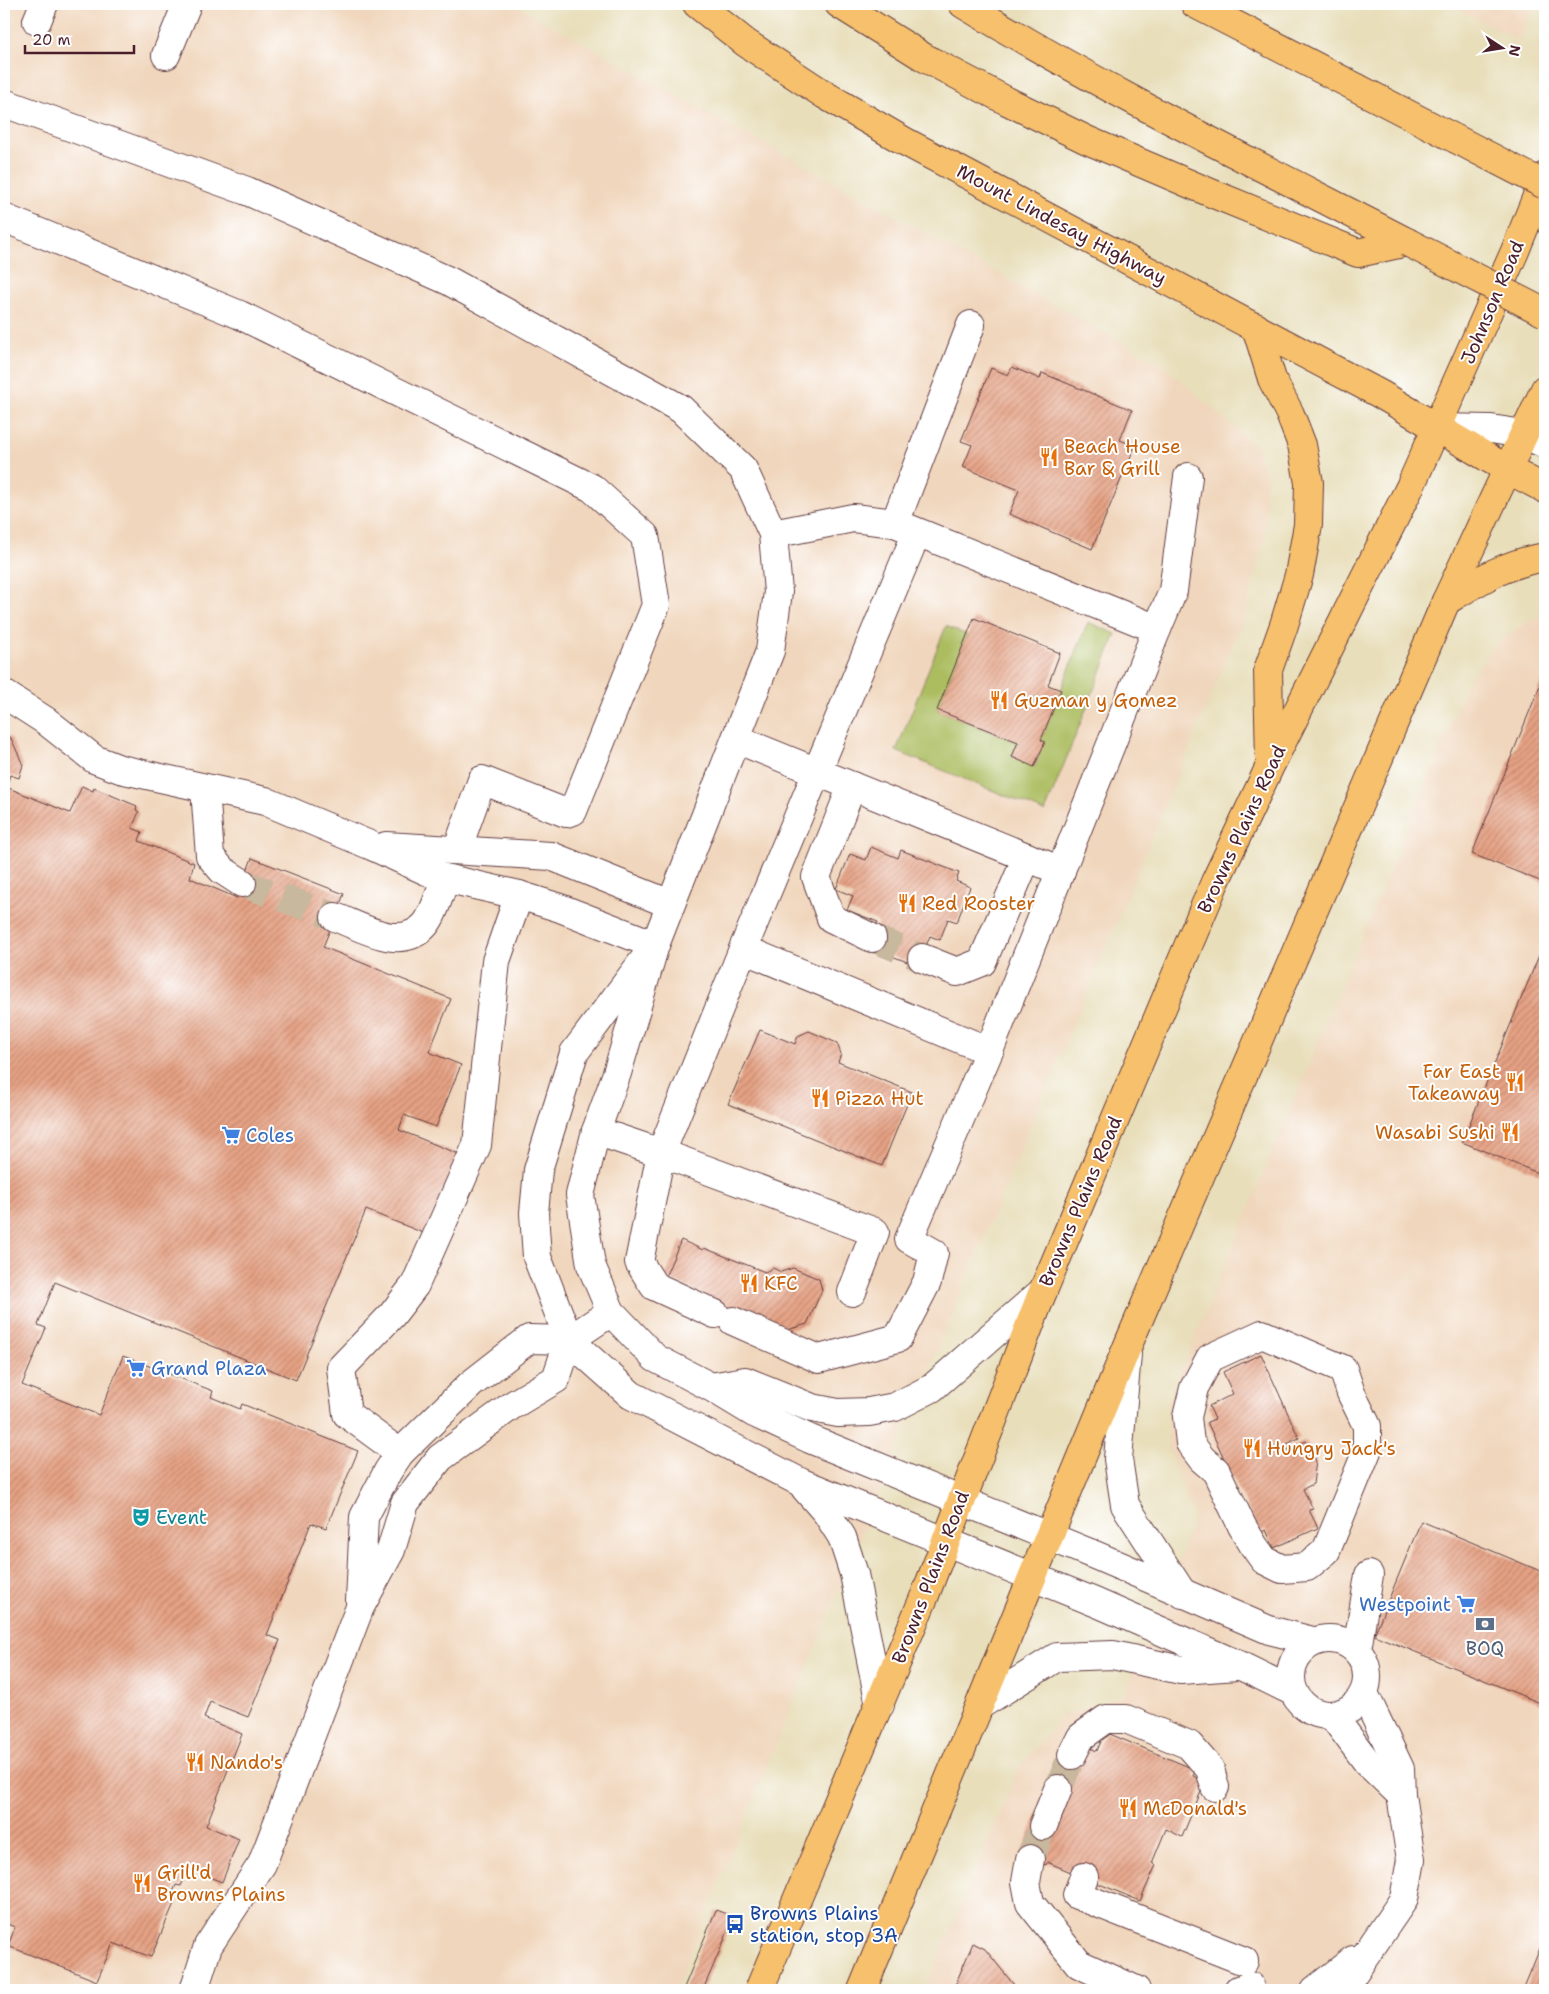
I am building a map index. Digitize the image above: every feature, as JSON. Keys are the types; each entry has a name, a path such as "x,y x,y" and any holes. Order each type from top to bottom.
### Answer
{"main road":[{"name":"Mount Lindesay Highway","path":"697,4 746,43 833,100 904,141 1380,394 1507,469 1545,489"},
{"path":"838,4 925,58 1007,101 1087,140 1211,193 1358,253 1407,242"},
{"path":"963,4 1033,46 1137,102 1545,313"},
{"path":"1195,4 1545,185"},
{"name":"Johnson Road","path":"1438,428 1515,251 1545,176"},
{"path":"1256,327 1272,379 1290,414 1302,445 1308,483 1308,525 1299,575 1268,670 1270,766"},
{"path":"862,1990 1128,1345 1446,602 1507,469 1534,439 1545,389"},
{"name":"Browns Plains Road","path":"759,1990 880,1705 925,1595 1043,1291 1215,882 1270,766 1402,504 1438,428"},
{"path":"1446,602 1492,573 1512,564 1545,557"}],"street":[{"path":"166,55 187,4"},
{"path":"4,102 247,191 449,281 681,409 743,469 772,534 778,592 770,651 655,945 616,1073 596,1131 580,1195 591,1265 611,1312 655,1358 711,1386 754,1413 810,1439 961,1499 1269,1630 1322,1640 1340,1640 1357,1650 1364,1661 1367,1683 1364,1693 1356,1704 1345,1712 1320,1715 1309,1710 1300,1702 1290,1681 1291,1668 1303,1648 1322,1640 1369,1575 1357,1650"},
{"path":"4,218 240,315 592,488 645,536 656,605 573,811 566,813 482,780 457,850"},
{"path":"971,325 906,527 817,771 661,1153 639,1262 654,1286 819,1359 898,1338 927,1282 934,1253 909,1239 989,1051 1173,591 1188,477"},
{"name":"Mount Lindesay Highway","path":"1438,428 1491,429 1534,439"},
{"path":"772,534 852,518 906,527 1158,629"},
{"path":"4,694 46,721 94,759 120,769 265,802 446,878 519,895 560,908 655,945"},
{"path":"736,739 1061,871"},
{"path":"852,786 816,877 831,918 872,938"},
{"path":"205,789 210,856 222,870 242,883"},
{"path":"372,846 551,856 670,904"},
{"path":"922,958 957,972 982,962 1027,857"},
{"path":"334,917 396,938 412,935 426,924 446,878"},
{"path":"400,1453 347,1414 340,1368 392,1315 415,1285 477,1145 496,961 519,895"},
{"path":"655,945 574,1053 538,1170 534,1212 537,1257 569,1340 631,1396 802,1483 1081,1597 1240,1666 1294,1692"},
{"path":"743,949 989,1051"},
{"path":"596,1131 875,1232 852,1292"},
{"path":"711,1386 745,1381 812,1408 838,1413 869,1412 895,1407 932,1388 1043,1291"},
{"path":"360,1607 364,1517 388,1471 400,1453 471,1384 529,1339 569,1340 611,1312"},
{"path":"1262,1334 1343,1368 1351,1393 1367,1426 1367,1450 1326,1551 1307,1567 1282,1569 1264,1560 1242,1526 1216,1471 1190,1443 1187,1417 1194,1388 1210,1358 1262,1334"},
{"path":"194,1990 208,1946 262,1864 360,1607 391,1550 404,1504 440,1458 511,1406 556,1379 569,1340"},
{"path":"1128,1345 1118,1459 1121,1488 1125,1505 1183,1594"},
{"path":"802,1483 826,1512 842,1537 854,1574 880,1705"},
{"path":"980,1705 1057,1657 1113,1655 1181,1670 1240,1666"},
{"path":"1342,1990 1404,1899 1411,1860 1401,1794 1400,1769 1364,1693"},
{"path":"1332,1715 1367,1762 1401,1794"},
{"path":"1072,1755 1081,1737 1106,1719 1126,1719 1188,1745 1210,1769 1215,1788"},
{"path":"1043,1826 1058,1789"},
{"path":"1030,1859 1026,1882 1030,1903 1079,1964 1136,1990"},
{"path":"1084,1877 1077,1895 1244,1979"},
{"path":"1315,1990 1377,1941"}],"shaded area":[{"path":"4,4 513,4 1162,365 1259,449 1266,481 1265,532 1246,612 947,1325 675,1990 4,1990"},
{"path":"1449,4 1534,4 1518,40"},
{"path":"1545,616 1545,1990 925,1990 1018,1770 1064,1715 1124,1696 1195,1519 1168,1447 1168,1403 1468,682 1494,646 1530,619"}],"green space":[{"path":"1088,622 1116,634 1045,812 896,751 946,626 967,635 937,710 1018,742 1012,757 1035,766 1044,742 1041,740"}],"building":[{"name":"Beach House Bar & Grill","path":"1012,367 1040,379 1042,373 1132,410 1120,440 1135,446 1092,549 1009,514 1019,490 963,467 972,445 961,441 991,368 1008,375"},
{"name":"Guzman y Gomez","path":"974,618 1060,653 1048,685 1061,690 1041,740 1045,742 1034,767 1012,757 1018,742 937,710"},
{"path":"1545,673 1545,883 1472,854"},
{"name":"Grand Plaza","path":"4,735 11,738 23,765 19,778 10,775 6,787 70,813 82,786 93,791 94,788 137,806 136,810 139,812 132,828 142,832 139,841 194,863 190,878 237,898 252,858 344,894 323,947 451,999 429,1052 461,1065 436,1127 404,1115 399,1130 459,1154 426,1234 366,1210 296,1380 55,1282 38,1325 46,1328 22,1385 99,1415 123,1356 213,1391 211,1397 240,1409 242,1404 358,1451 326,1528 311,1523 267,1635 280,1640 248,1717 210,1702 204,1718 242,1734 206,1826 239,1839 222,1882 188,1869 181,1886 176,1885 170,1899 175,1901 151,1957 113,1943 97,1981 8,1946 15,1927 4,1923"},
{"name":"Red Rooster","path":"871,847 898,858 901,850 959,873 956,881 970,887 957,922 948,919 940,940 930,936 918,966 868,947 878,922 847,910 853,896 836,889 850,854 866,860"},
{"path":"1545,941 1545,1176 1462,1142"},
{"name":"Pizza Hut","path":"760,1030 795,1044 798,1036 809,1031 837,1043 841,1054 838,1062 912,1092 882,1166 728,1104"},
{"name":"KFC","path":"681,1240 703,1250 704,1248 765,1272 773,1268 781,1272 793,1268 819,1279 822,1290 807,1324 787,1330 749,1315 720,1327 708,1297 665,1277"},
{"name":"Hungry Jack's","path":"1261,1354 1299,1438 1283,1446 1285,1451 1306,1441 1316,1461 1313,1484 1303,1489 1313,1509 1309,1510 1318,1528 1274,1548 1266,1530 1259,1533 1207,1422 1215,1419 1209,1406 1233,1394 1223,1372"},
{"name":"Westpoint","path":"1421,1521 1545,1573 1545,1705 1374,1635"},
{"name":"McDonald's","path":"1105,1732 1196,1770 1193,1776 1205,1782 1182,1837 1166,1829 1152,1863 1156,1865 1140,1901 1047,1862 1046,1865 1021,1855 1062,1750 1086,1746 1097,1751"},
{"path":"716,1910 734,1917 703,1990 683,1990"},
{"path":"1545,1936 1545,1990 1523,1990"},
{"path":"973,1943 985,1949 1018,1990 953,1990"}],"tunnel":[{"path":"242,883 335,917"},
{"path":"872,938 922,958"},
{"path":"1058,1789 1072,1755"},
{"path":"1030,1859 1043,1826"}],"place":[{"name":"Beach House Bar & Grill","path":"1049,457"},
{"name":"Guzman y Gomez","path":"999,700"},
{"name":"Red Rooster","path":"907,903"},
{"name":"Far East Takeaway","path":"1515,1082"},
{"name":"Pizza Hut","path":"820,1098"},
{"name":"Wasabi Sushi","path":"1510,1132"},
{"name":"Coles","path":"231,1135"},
{"name":"KFC","path":"749,1283"},
{"name":"Grand Plaza","path":"136,1368"},
{"name":"Hungry Jack's","path":"1252,1448"},
{"name":"Event","path":"141,1517"},
{"name":"Westpoint","path":"1466,1604"},
{"name":"BOQ","path":"1485,1624"},
{"name":"Nando's","path":"195,1762"},
{"name":"McDonald's","path":"1128,1808"},
{"name":"Grill'd Browns Plains","path":"142,1883"},
{"name":"Browns Plains station, stop 3A","path":"735,1924"}]}
